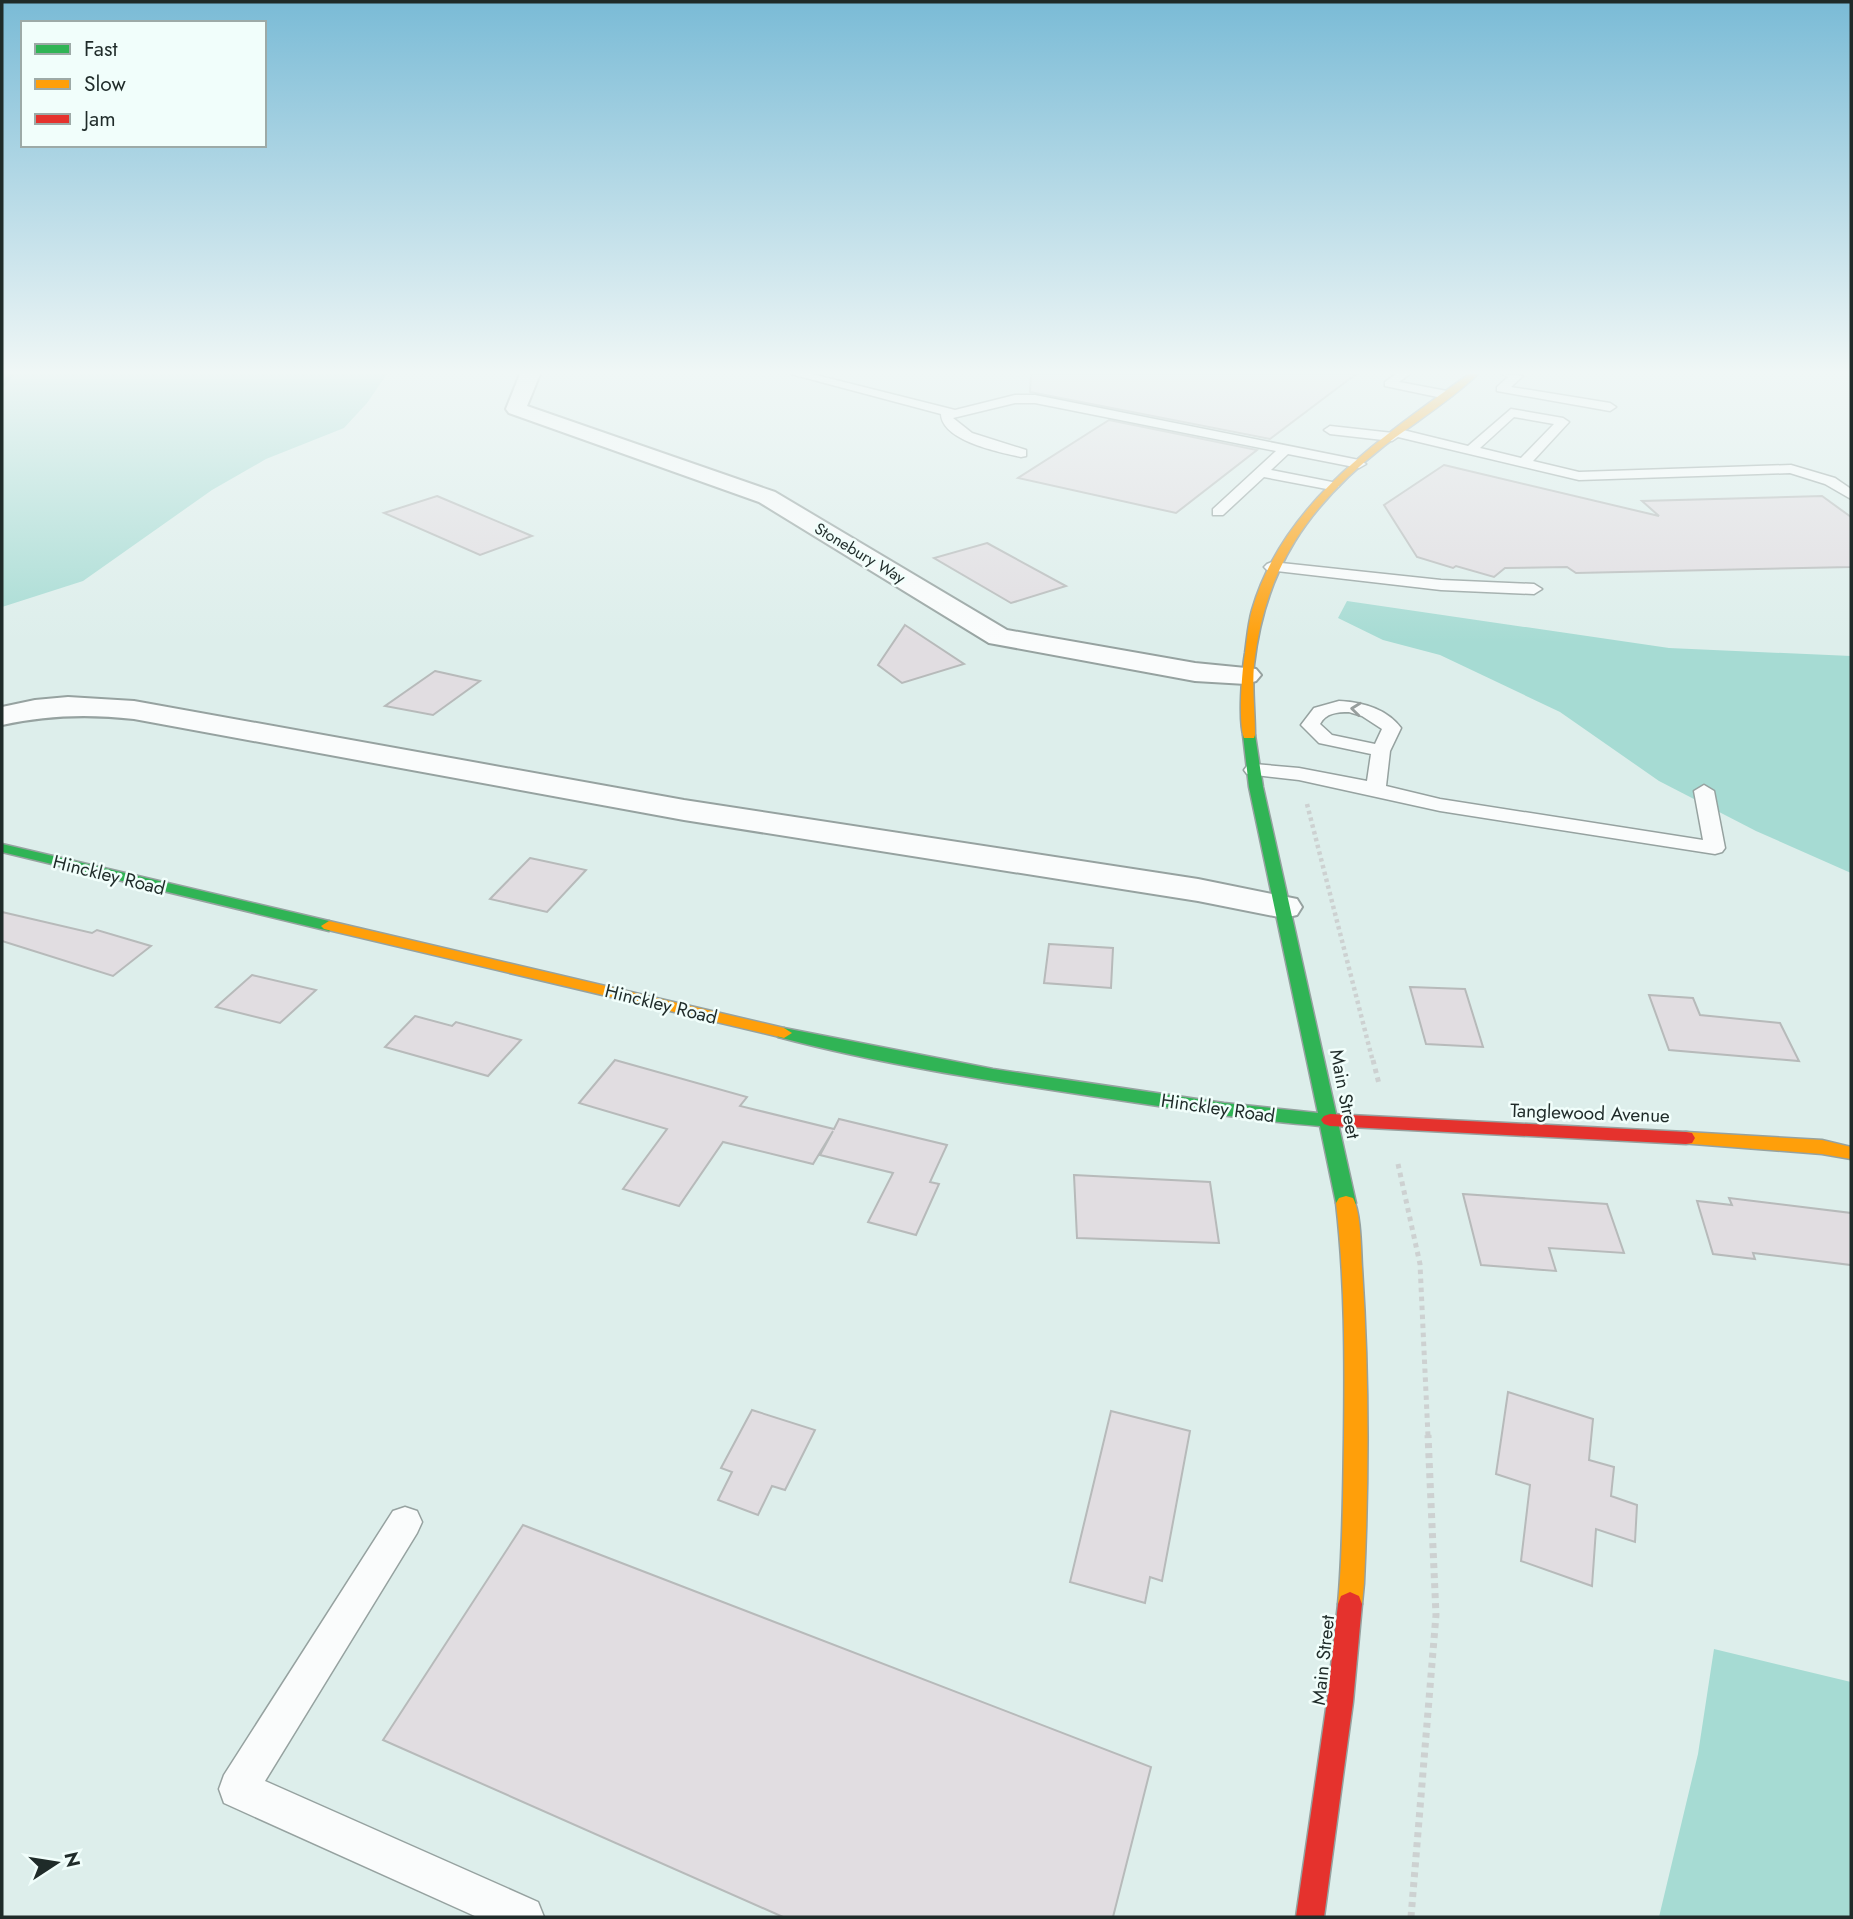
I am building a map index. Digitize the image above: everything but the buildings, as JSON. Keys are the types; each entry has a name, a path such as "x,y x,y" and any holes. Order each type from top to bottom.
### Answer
{"main road":[{"name":"Main Street","path":"1310,1917 1337,1729 1353,1571 1354,1284 1348,1210 1254,770 1246,722 1246,675 1250,638 1272,566 1305,516 1332,486 1359,464"},
{"name":"Hinckley Road","path":"2,848 212,900 911,1062 1201,1107 1275,1117 1327,1120"},
{"name":"Tanglewood Avenue","path":"1327,1120 1695,1138 1822,1147 1851,1153"}],"street":[{"name":"Stonebury Way","path":"671,464 767,497 999,637 1195,672 1246,675"},
{"path":"2,716 51,705 84,704 134,710 684,810 1198,890 1284,907"}],"lane":[{"path":"1218,512 1269,464"},
{"path":"1526,464 1579,477 1791,469 1830,481 1851,495"},
{"path":"1259,472 1332,486"},
{"path":"1272,566 1441,585 1534,589"},
{"path":"1376,789 1381,751"},
{"path":"1254,770 1299,774 1440,805 1715,848 1704,791"},
{"path":"405,1522 238,1789 523,1917"}],"path":[{"path":"1375,1070 1390,1124 1420,1264 1436,1615 1411,1917"}],"shaded area":[{"path":"2,464 258,464 212,490 83,581 2,607"},
{"path":"1347,601 1669,648 1851,656 1851,873 1756,831 1659,781 1560,712 1440,655 1383,640 1338,618"},
{"path":"1714,1649 1851,1682 1851,1917 1659,1917 1698,1754"}],"traffic: fast":[{"path":"1249,735 1256,787 1346,1203"},
{"path":"2,848 329,926"},
{"path":"784,1033 909,1060 1035,1082 1277,1116 1330,1120"}],"traffic: slow":[{"path":"1249,735 1248,668 1257,611 1276,563 1303,520 1359,464"},
{"path":"329,926 784,1033"},
{"path":"1686,1138 1822,1147 1851,1153"},
{"path":"1346,1203 1354,1291 1355,1350 1354,1521 1350,1604"}],"traffic: jam":[{"path":"1330,1120 1686,1138"},
{"path":"1310,1917 1340,1702 1350,1604"}]}
